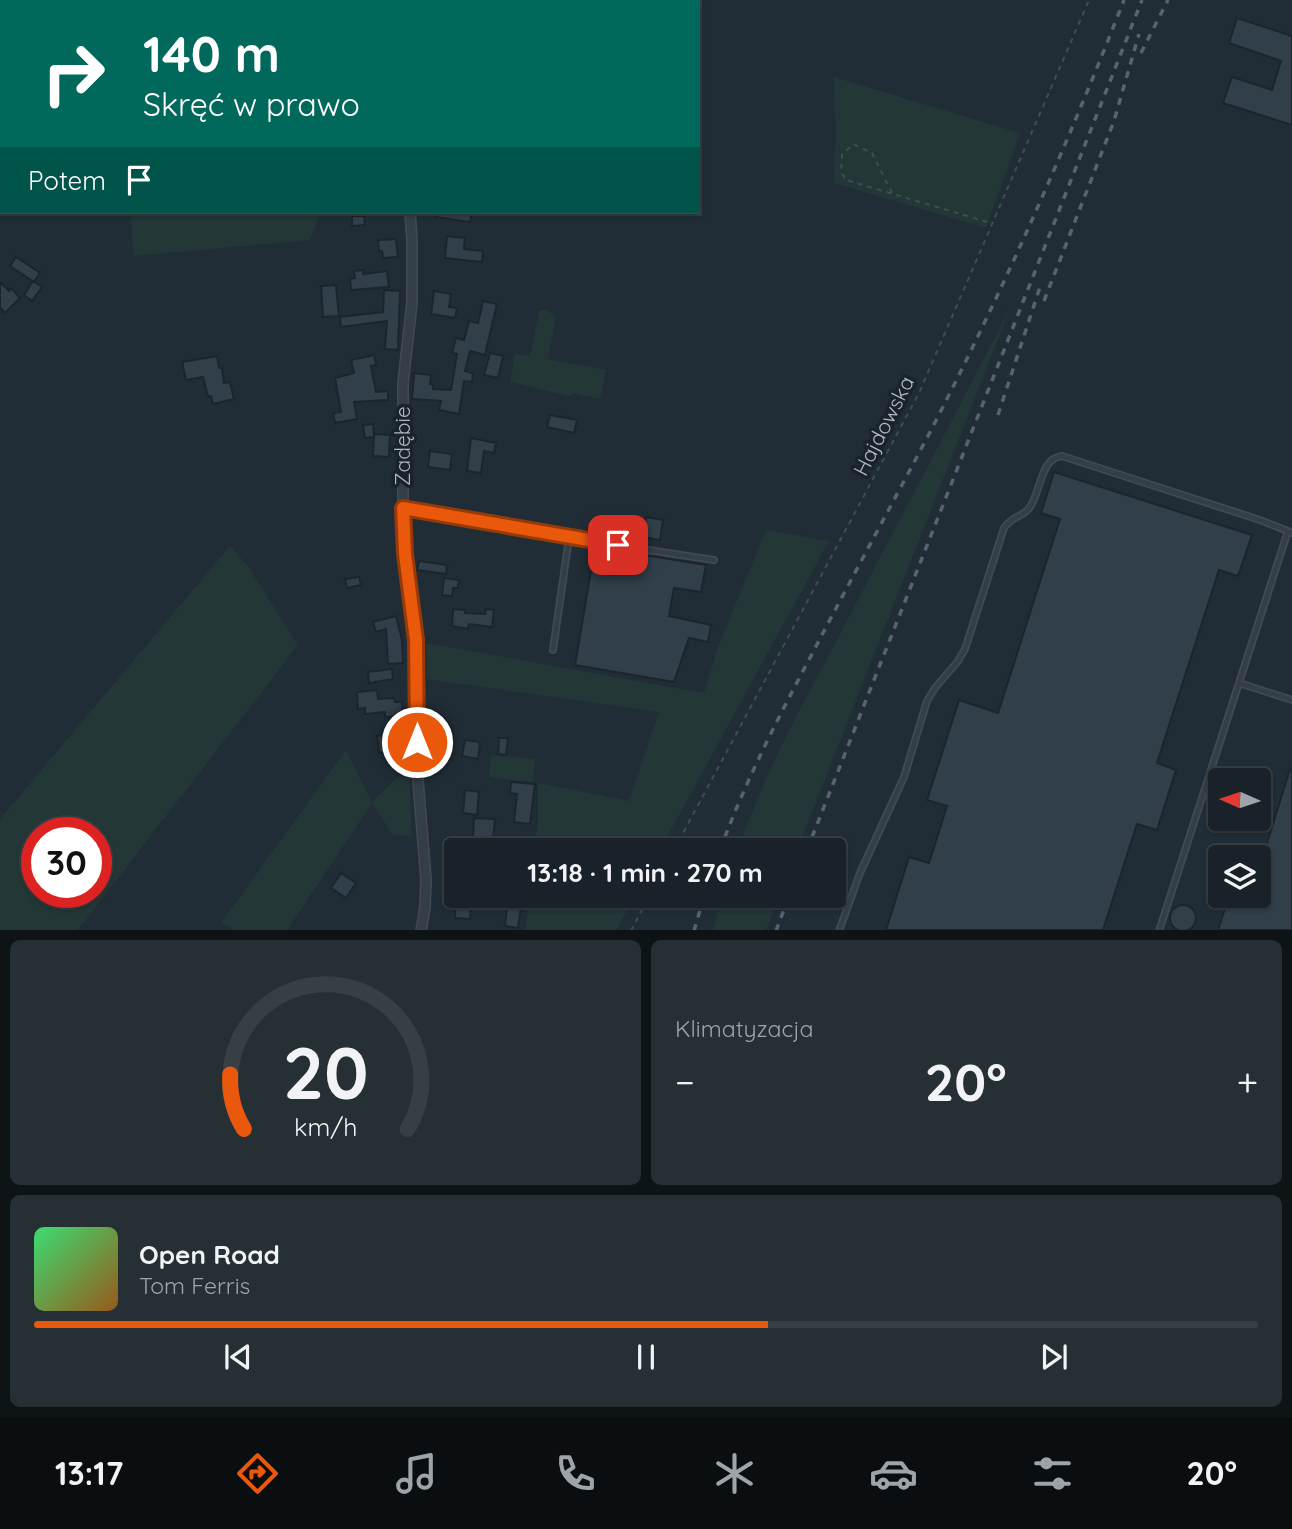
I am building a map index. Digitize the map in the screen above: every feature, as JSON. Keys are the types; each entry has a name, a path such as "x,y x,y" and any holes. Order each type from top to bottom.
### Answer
{"street":[{"name":"Zadębie","path":"410,214 412,293 403,383 403,508 405,554 415,624 417,661 417,768 426,880 421,930"}],"lane":[{"path":"839,930 860,873 904,777 927,701 965,649 1004,528 1009,520 1030,508 1047,465 1062,456 1261,520 1290,532 1159,930"},
{"path":"403,508 569,538 714,560"},
{"path":"553,650 569,538"},
{"path":"1239,683 1292,700"}],"path":[{"name":"Hajdowska","path":"680,838 919,393 1088,0"},
{"path":"892,193 872,153 853,144 842,155 841,172 846,180 992,224"},
{"path":"631,930 643,908"}],"green space":[{"path":"834,77 1020,133 986,228 834,183"},
{"path":"319,214 310,240 133,256 131,216"},
{"path":"1012,304 802,838 742,838 784,740"},
{"path":"545,310 556,316 548,359 606,370 600,399 572,393 570,396 510,382 515,354 530,356 539,311"},
{"path":"766,530 829,541 667,838 535,838 538,826 538,783 629,801 659,712 427,679 426,643 704,693 718,647"},
{"path":"230,546 247,565 298,645 112,886 112,817 21,817 21,908 95,908 78,930 0,930 0,819"},
{"path":"346,750 372,802 409,766 412,836 393,835 372,803 287,930 235,930 221,923"},
{"path":"491,755 535,759 533,782 489,777"},
{"path":"529,908 628,908 616,930 525,930"},
{"path":"719,908 774,908 766,930 713,930"}],"building":[{"path":"1237,18 1292,36 1292,125 1223,103 1232,77 1272,90 1281,61 1229,43"},
{"path":"436,214 472,214 470,222 436,217"},
{"path":"352,216 364,216 365,225 352,226"},
{"path":"447,236 465,238 464,249 483,251 482,262 445,258"},
{"path":"396,239 398,257 383,258 378,240"},
{"path":"16,257 40,273 34,282 10,266"},
{"path":"363,270 363,274 387,271 389,287 351,290 350,279 355,278 354,271"},
{"path":"33,281 42,287 32,301 24,295"},
{"path":"0,282 9,291 11,288 20,298 5,313 0,307"},
{"path":"336,285 339,316 323,317 321,286"},
{"path":"384,290 400,291 398,350 385,349 387,321 341,327 340,317 383,312"},
{"path":"434,291 451,294 449,307 457,308 455,318 431,314"},
{"path":"483,301 497,304 485,355 470,351 465,371 473,373 472,382 464,381 459,414 439,410 441,401 412,399 414,373 431,375 430,384 433,384 433,389 451,390 457,354 452,353 456,338 464,340 469,321 478,323"},
{"path":"490,353 503,356 498,378 484,375"},
{"path":"374,355 376,365 371,366 376,392 388,391 388,400 354,402 357,419 335,423 333,413 341,412 335,378 354,373 351,360"},
{"path":"217,356 224,383 230,382 234,399 213,404 211,396 208,397 203,377 186,380 182,362"},
{"path":"550,415 577,420 574,433 547,427"},
{"path":"373,424 374,436 390,435 389,457 373,456 374,437 365,438 363,425"},
{"path":"471,438 496,443 494,453 484,451 481,473 467,471"},
{"path":"430,451 452,454 450,470 428,467"},
{"path":"1054,472 1252,535 1238,576 1219,570 1157,763 1176,770 1157,830 1137,824 1103,930 886,930 909,857 929,863 947,806 927,800 959,700 998,713 1060,519 1041,513"},
{"path":"646,517 663,520 660,540 643,537"},
{"path":"595,547 706,565 701,592 674,588 669,616 711,625 708,642 689,638 674,682 575,665"},
{"path":"419,561 447,565 446,574 417,570"},
{"path":"359,577 361,585 347,588 345,579"},
{"path":"444,578 459,580 458,588 453,588 452,596 442,595"},
{"path":"453,609 485,614 486,609 494,610 492,627 469,624 468,629 452,626"},
{"path":"396,616 402,640 403,663 388,664 386,629 376,632 373,622"},
{"path":"392,669 393,679 369,683 368,672"},
{"path":"377,690 378,699 394,698 395,702 402,702 403,716 385,717 385,712 365,714 365,708 358,709 357,692"},
{"path":"390,734 392,751 379,753 377,736"},
{"path":"499,738 508,738 506,755 498,754"},
{"path":"465,740 480,742 478,759 462,756"},
{"path":"1290,769 1292,930 1218,930 1225,908 1271,908 1271,845 1266,845"},
{"path":"511,782 535,784 530,824 514,822 517,794 510,793"},
{"path":"465,790 479,792 477,815 463,813"},
{"path":"474,818 495,819 493,838 473,838"},
{"path":"341,873 356,883 346,898 331,888"},
{"path":"1178,906 1188,906 1195,913 1195,923 1188,930 1178,930 1171,923 1171,913"},
{"path":"455,908 470,908 470,919 455,918"},
{"path":"507,908 521,908 518,928 505,926"}],"railway":[{"path":"725,838 775,726 982,328 1056,165 1124,0"},
{"path":"812,838 1142,0"},
{"path":"1141,53 1168,0"},
{"path":"1044,301 1114,121 1139,34"},
{"path":"998,415 1040,287"},
{"path":"694,930 701,908"},
{"path":"776,930 785,908"}],"route":[{"path":"417,742 416,640 405,554 403,508 618,545"}]}
